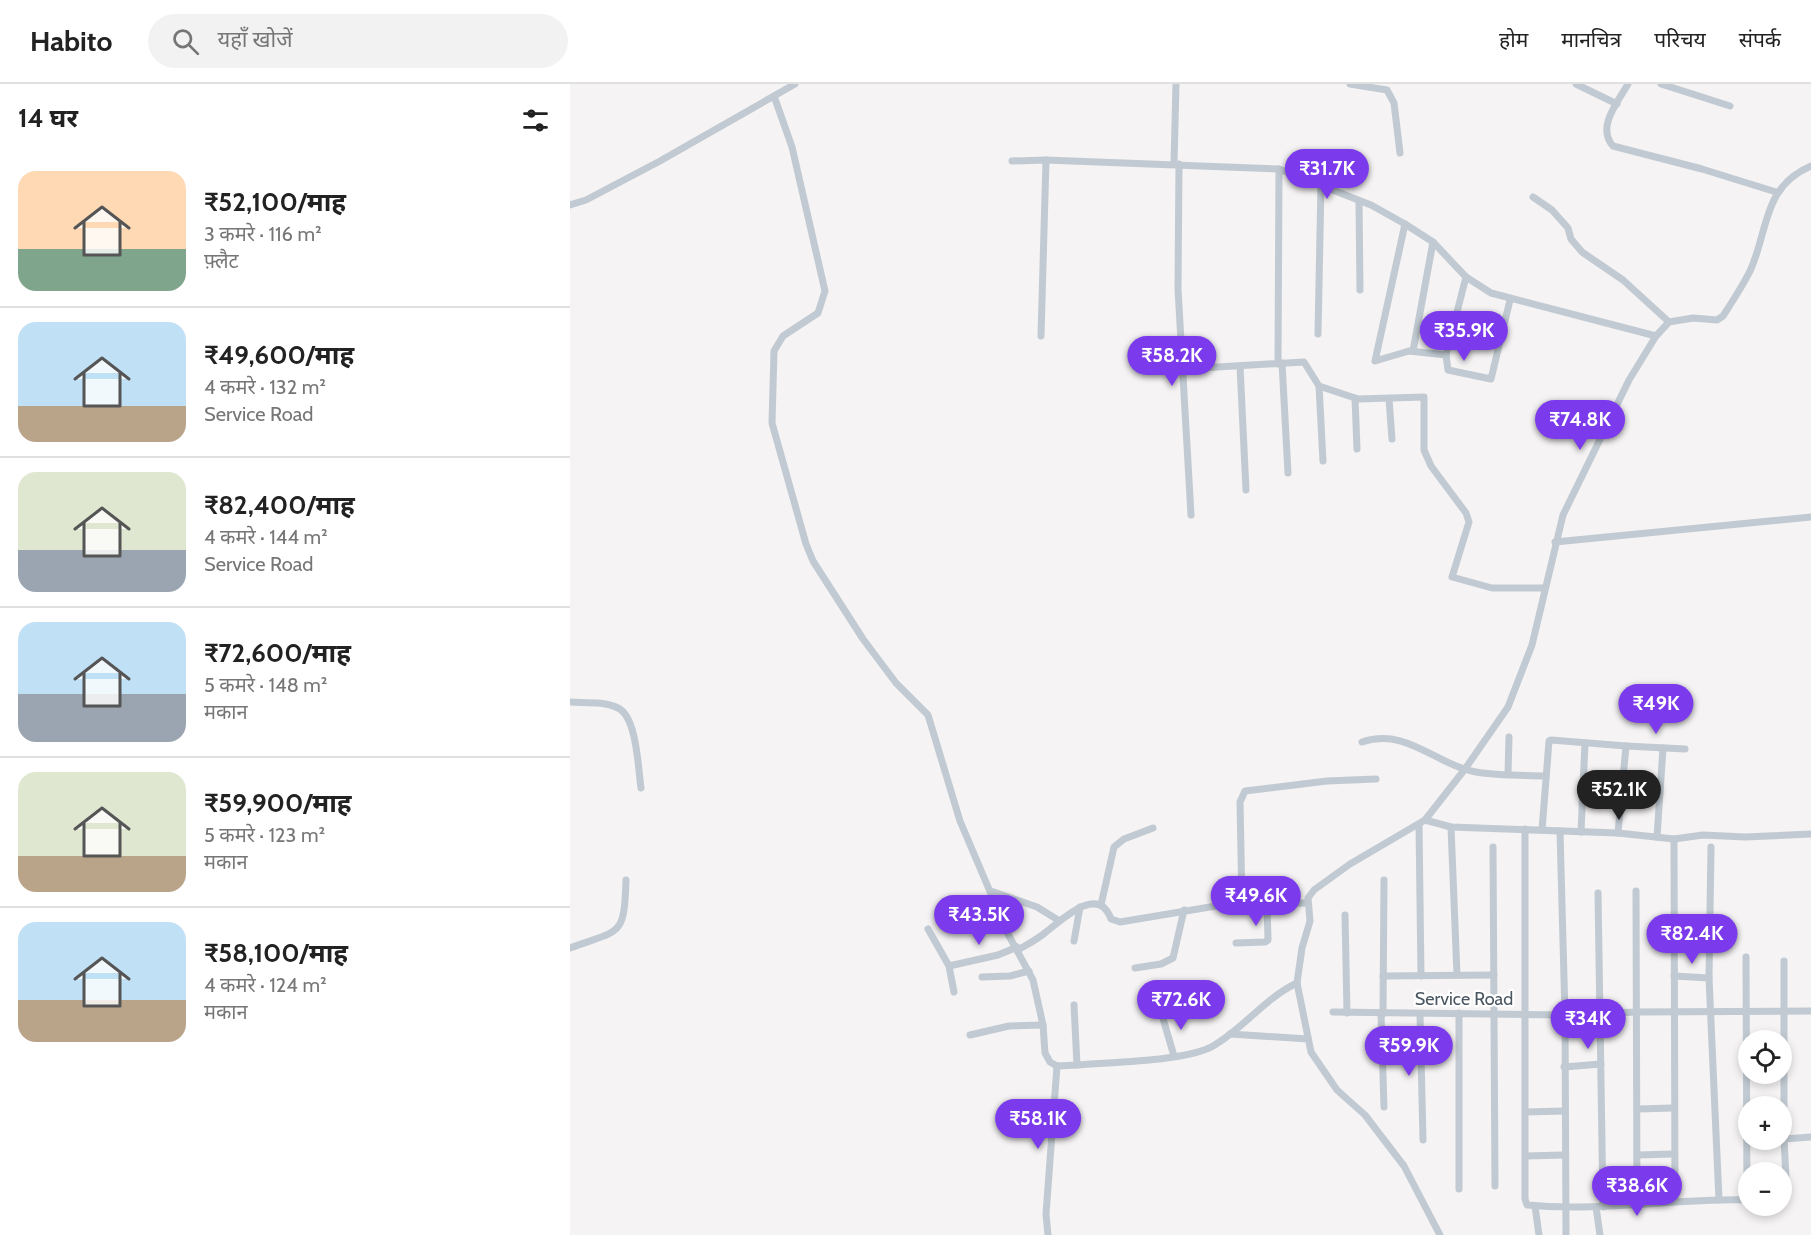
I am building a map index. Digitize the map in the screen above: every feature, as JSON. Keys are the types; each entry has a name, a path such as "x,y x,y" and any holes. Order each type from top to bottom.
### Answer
{"street":[{"path":"570,205 586,200 660,161 795,84"},
{"path":"1176,84 1177,258 1191,515"},
{"path":"1350,84 1387,90 1394,102 1400,153"},
{"path":"1576,84 1617,104"},
{"path":"1628,84 1605,127 1607,139 1613,146 1702,169 1776,192"},
{"path":"1661,84 1730,106"},
{"path":"774,96 792,147 825,291 818,313 783,336 774,351 772,423 786,476 813,561 852,623 896,683 928,715 960,821 979,861 1008,934 1029,971 1043,1025 1045,1053 1050,1062 1057,1066 1077,1065 1203,1052 1229,1034 1279,991 1297,983"},
{"path":"1041,336 1046,160"},
{"path":"1012,161 1046,160 1279,169 1322,184 1405,224 1433,242 1466,277 1491,293 1510,300 1656,336"},
{"path":"1440,1235 1404,1166 1365,1115 1337,1090 1311,1052 1297,983 1302,948 1310,921 1307,903 1314,890 1341,870 1422,822 1465,769 1514,696 1532,645 1555,542 1570,498 1610,416 1656,336 1669,322 1693,318 1717,320 1723,316 1749,273 1776,192 1794,175 1811,166"},
{"path":"1279,169 1280,364 1288,473"},
{"path":"1318,334 1322,184"},
{"path":"1533,197 1552,210 1568,228 1571,239 1582,252 1623,280 1669,322"},
{"path":"1359,201 1360,290"},
{"path":"1405,224 1375,361 1413,351 1446,355"},
{"path":"1413,351 1433,242"},
{"path":"1466,277 1446,355 1448,370 1491,379 1510,300"},
{"path":"1184,369 1304,362 1319,387 1323,461"},
{"path":"1240,366 1246,490"},
{"path":"1319,387 1366,401 1424,397 1424,450 1431,466 1466,513 1468,522 1452,577 1492,588 1544,588"},
{"path":"1355,398 1357,449"},
{"path":"1389,399 1392,439"},
{"path":"1555,542 1811,517"},
{"path":"570,702 615,706 624,712 632,729 641,788"},
{"path":"1362,742 1385,737 1401,740 1465,769 1546,776"},
{"path":"1508,774 1509,737"},
{"path":"1542,830 1549,741 1685,749"},
{"path":"1581,832 1585,743"},
{"path":"1618,833 1626,746"},
{"path":"1657,837 1664,748"},
{"path":"1242,904 1240,802 1243,793 1249,789 1376,779"},
{"path":"1422,822 1451,827 1618,833 1674,839 1703,835 1745,837 1811,834"},
{"path":"1421,976 1422,822"},
{"path":"1451,827 1457,975"},
{"path":"1101,905 1114,847 1124,838 1153,828"},
{"path":"1525,829 1525,1199 1527,1205 1600,1207 1675,1200 1738,1200"},
{"path":"1560,831 1565,1015 1566,1235"},
{"path":"1674,839 1675,1200"},
{"path":"1493,847 1495,1185"},
{"path":"1711,847 1709,978 1719,1200"},
{"path":"570,948 617,930 625,916 626,880"},
{"path":"1384,880 1382,1014 1384,1107"},
{"path":"991,891 1037,907 1058,920"},
{"path":"1636,891 1637,1204"},
{"path":"1598,893 1601,1064 1600,1235"},
{"path":"950,966 1017,949 1080,907 1101,905 1107,908 1111,919 1120,922 1184,910 1242,904 1307,903"},
{"path":"1236,944 1268,940 1267,904"},
{"path":"1074,941 1080,907"},
{"path":"1135,968 1161,964 1173,958 1184,910"},
{"path":"1345,915 1347,1012"},
{"path":"928,929 950,966 954,992"},
{"path":"1746,957 1748,1162"},
{"path":"1784,960 1784,1096"},
{"path":"982,977 1010,976 1029,971"},
{"path":"1383,976 1494,975"},
{"path":"1674,976 1709,978"},
{"path":"1074,1005 1077,1065"},
{"name":"Service Road","path":"1333,1012 1382,1014 1495,1012 1565,1015 1636,1012 1811,1011"},
{"path":"1458,1189 1459,1013"},
{"path":"1420,1014 1423,1140"},
{"path":"1162,1015 1174,1056"},
{"path":"970,1035 1009,1026 1043,1025"},
{"path":"1229,1034 1308,1039"},
{"path":"1564,1067 1601,1064"},
{"path":"1048,1235 1046,1214 1057,1066"},
{"path":"1637,1109 1673,1108"},
{"path":"1526,1112 1564,1111"},
{"path":"1792,1138 1811,1137"},
{"path":"1637,1155 1674,1154"},
{"path":"1526,1156 1564,1155"},
{"path":"1536,1206 1539,1235"}]}
